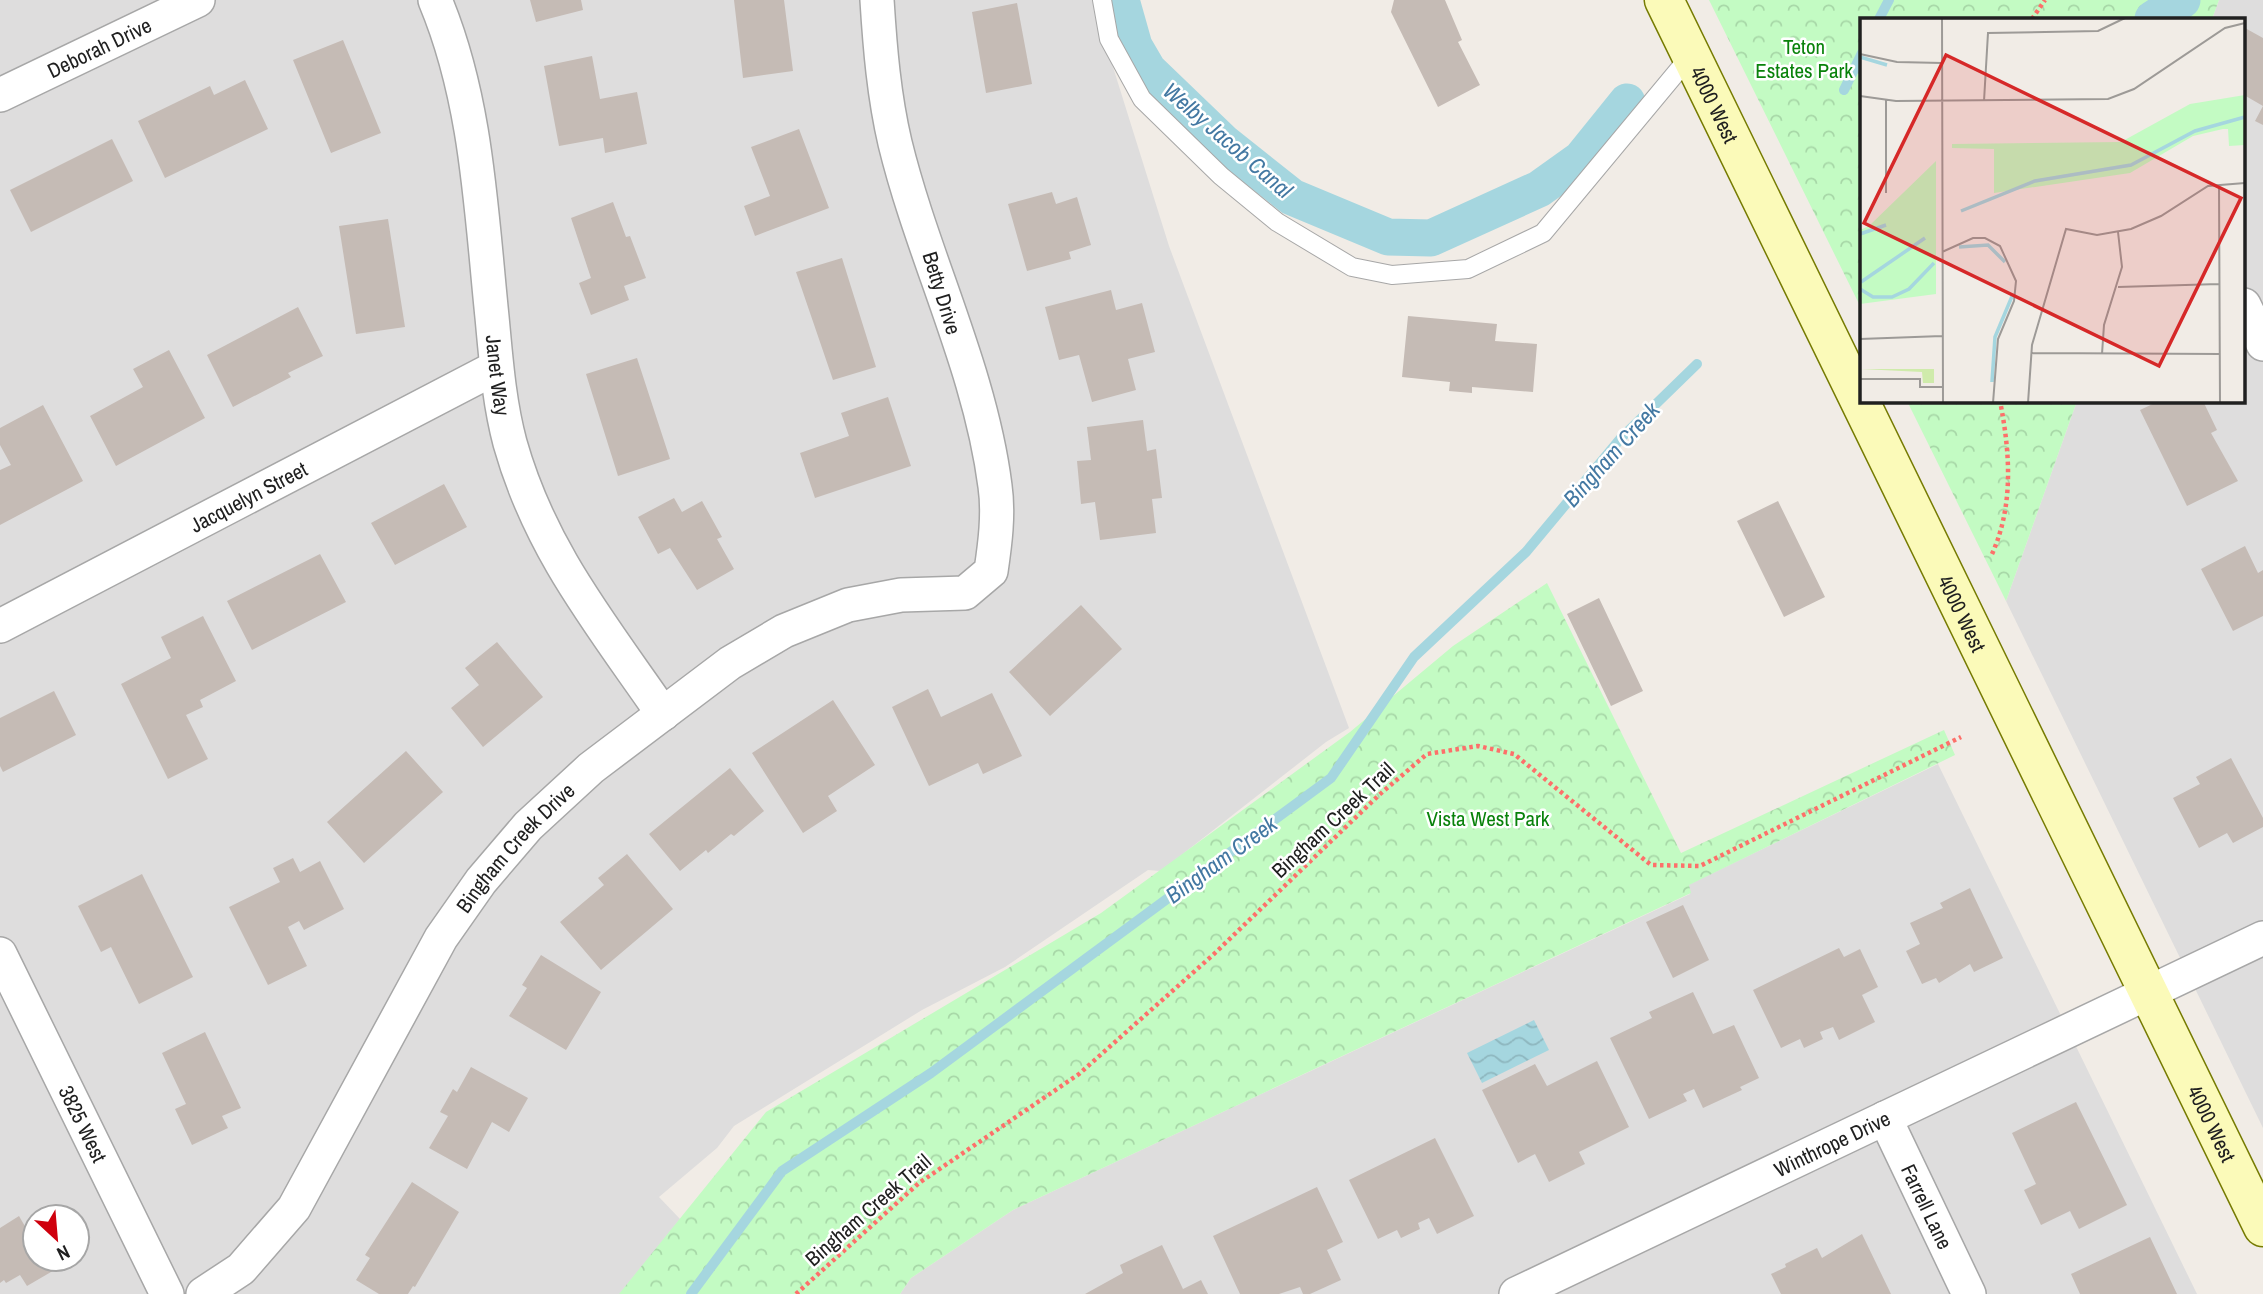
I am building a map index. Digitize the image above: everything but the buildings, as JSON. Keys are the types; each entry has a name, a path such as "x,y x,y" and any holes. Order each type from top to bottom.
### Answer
{"main road":[{"name":"4000 West","path":"1664,0 2263,1227"}],"street":[{"name":"Deborah Drive","path":"0,95 198,0"},
{"name":"Janet Way","path":"435,0 447,28 465,93 477,173 495,368 510,441 530,506 560,566 663,714"},
{"name":"Betty Drive","path":"877,0 885,95 896,145 978,407 995,487 995,542 991,571 980,583"},
{"path":"2246,309 2263,344"},
{"name":"Jacquelyn Street","path":"0,626 495,368"},
{"name":"Bingham Creek Drive","path":"203,1294 241,1269 294,1208 440,938 481,881 528,826 591,768 730,663 784,631 848,605 901,595 965,593 980,583"},
{"name":"Winthrope Drive","path":"1516,1294 2263,938"},
{"name":"3825 West","path":"0,954 167,1294"},
{"name":"Farrell Lane","path":"1885,1118 1969,1294"}],"lane":[{"path":"1102,0 1109,39 1142,100 1222,176 1277,222 1352,267 1392,275 1468,270 1543,233 1691,55"}],"path":[{"path":"2033,18 2045,0"},
{"path":"1992,554 2001,528 2008,483 2008,452 2000,402"},
{"name":"Bingham Creek Trail","path":"796,1294 919,1183 1079,1074 1214,954 1379,795 1427,754 1478,746 1514,754 1651,865 1700,866 1961,737"}],"shaded area":[{"path":"0,0 1092,0 1169,246 1349,728 1326,742 1161,871 1148,870 1005,967 922,1010 734,1126 717,1148 659,1197 680,1219 623,1294 0,1294"},
{"path":"2219,0 2263,0 2263,1128 2006,601 2077,402 2246,402 2246,18 2212,18"},
{"path":"1938,764 2197,1294 900,1294 911,1278 1013,1210 1690,894 1688,885"}],"green space":[{"name":"Teton Estates Park","path":"1709,0 2219,0 2212,18 1860,18 1860,306"},
{"path":"1907,402 2077,402 2006,601"},
{"name":"Vista West Park","path":"1547,583 1681,853 1944,730 1955,755 1689,885 1691,893 1013,1210 911,1278 900,1294 619,1294 766,1112 1101,913 1350,732 1453,646"}],"water":[{"path":"1534,1020 1549,1050 1482,1083 1467,1053"}],"waterway":[{"name":"Welby Jacob Canal","path":"1121,0 1134,46 1148,70 1224,143 1292,197 1388,237 1431,238 1539,189 1581,159 1627,102"},
{"name":"Bingham Creek","path":"1880,18 1889,0"},
{"name":"Welby Jacob Canal","path":"2155,18 2182,0"},
{"name":"Bingham Creek","path":"1844,90 1860,57"},
{"name":"Bingham Creek","path":"691,1294 782,1171 931,1073 1331,778 1414,657 1526,552 1621,438 1697,364"}]}
